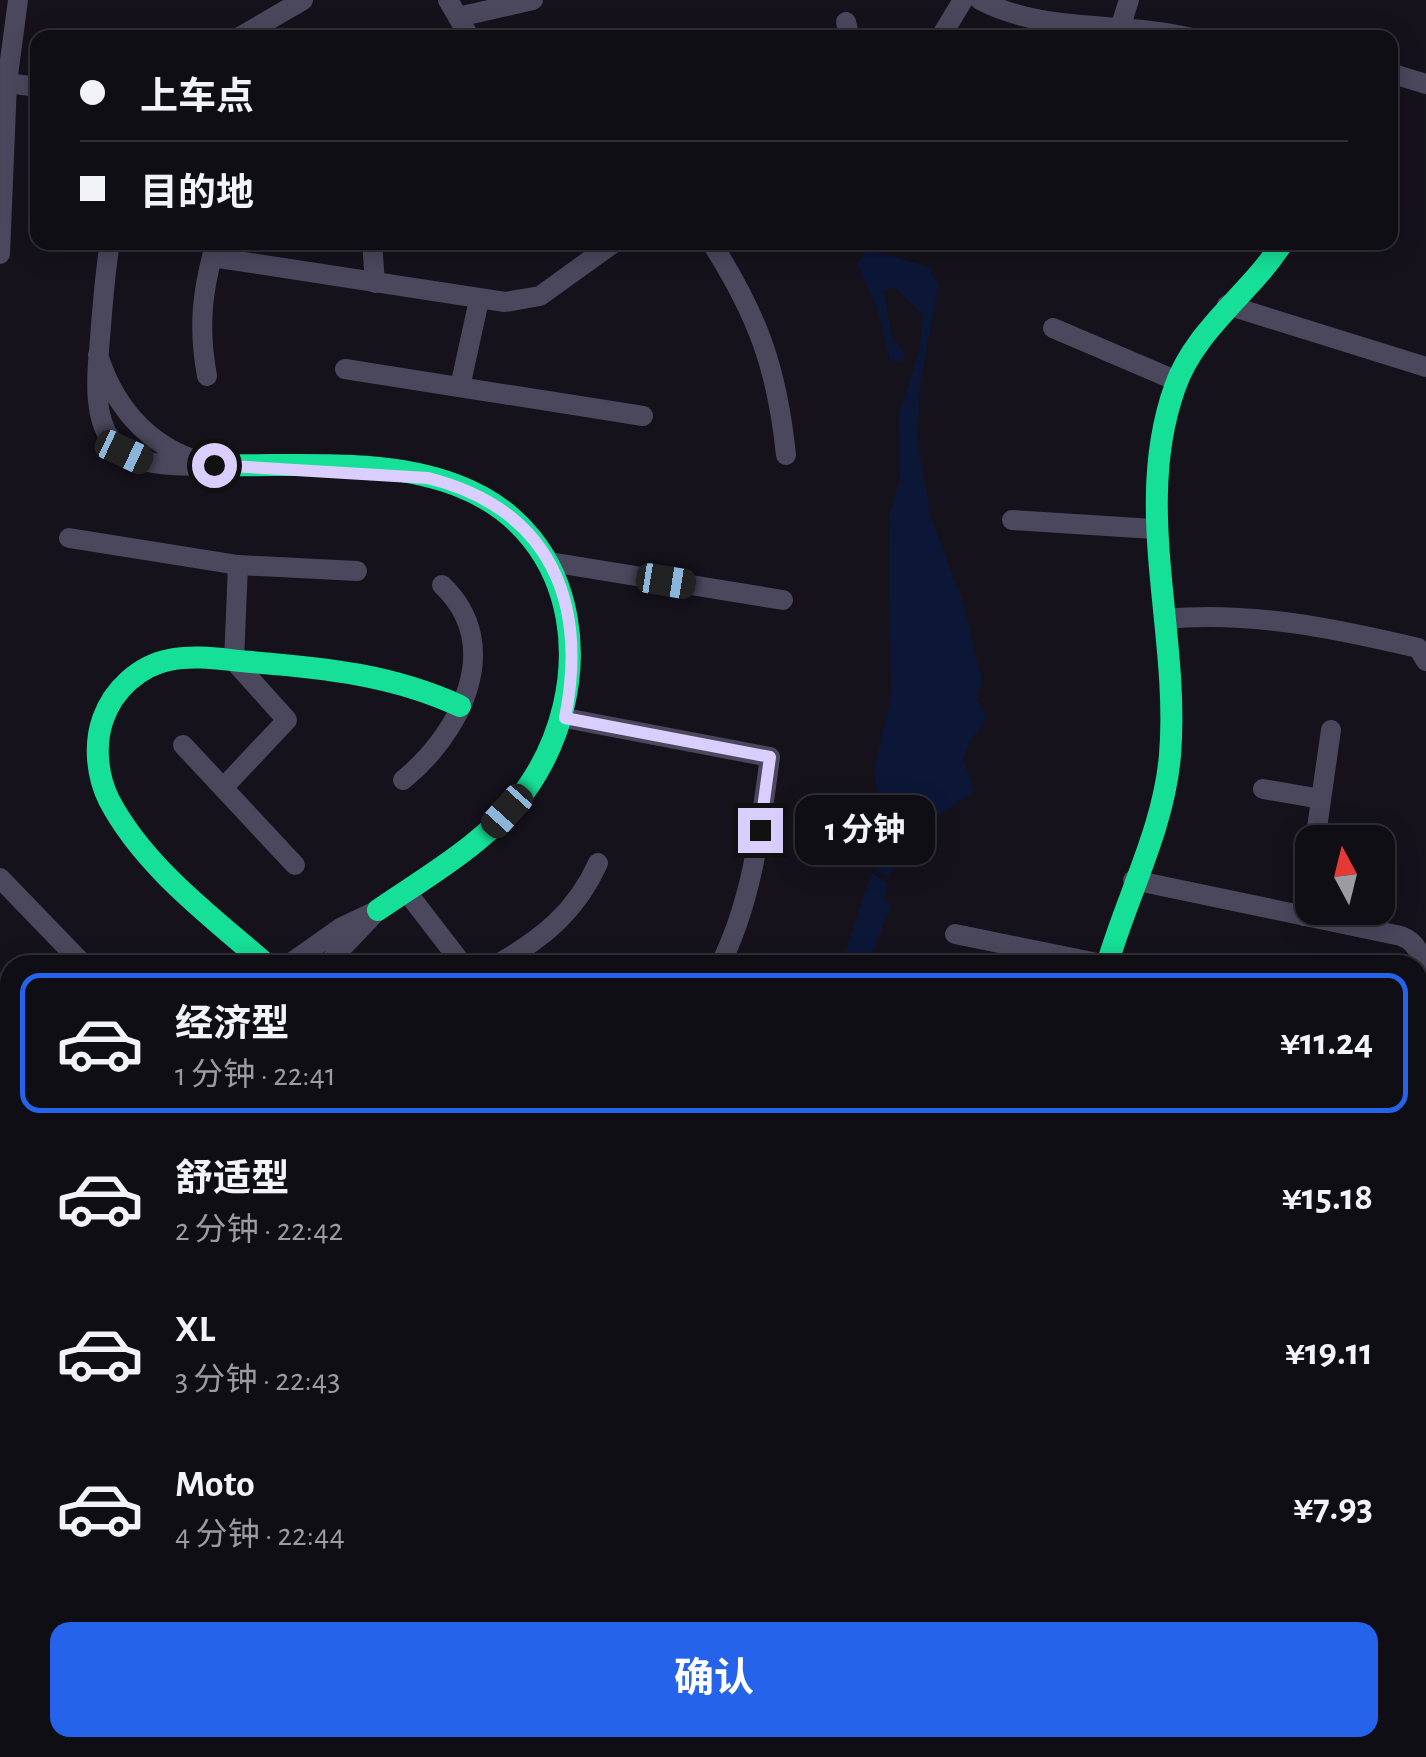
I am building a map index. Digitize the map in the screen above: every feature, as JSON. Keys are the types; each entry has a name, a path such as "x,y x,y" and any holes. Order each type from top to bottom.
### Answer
{"street":[{"path":"0,254 7,82 18,0"},
{"path":"252,30 303,0"},
{"path":"453,9 534,0"},
{"path":"945,30 963,0"},
{"path":"980,0 1049,30 1121,25 1148,30"},
{"path":"1121,25 1130,0"},
{"path":"1398,75 1426,84"},
{"path":"7,82 30,86"},
{"path":"109,250 96,409 115,444 149,464 394,473 459,485 497,506 522,527 550,562 570,616 575,658 565,718 526,790 488,831 378,910 342,927 302,955"},
{"path":"206,376 199,335 201,292 214,250 374,283 505,302 540,296 604,250"},
{"path":"372,250 374,283"},
{"path":"583,265 584,250"},
{"path":"716,250 747,299 770,358 786,455"},
{"path":"1110,955 1165,790 1170,758 1172,717 1154,529 1159,452 1177,381 1205,331 1270,250"},
{"path":"460,387 479,300"},
{"path":"1227,306 1426,367"},
{"path":"1053,328 1177,381"},
{"path":"98,356 107,382 138,425 185,459 214,465"},
{"path":"345,368 643,416"},
{"path":"1012,520 1154,529"},
{"path":"69,538 238,566 357,571"},
{"path":"550,562 783,600"},
{"path":"223,788 287,720 234,661 238,566"},
{"path":"403,780 444,741 460,706 475,656 461,606 442,585"},
{"path":"1164,618 1259,618 1328,627 1423,651"},
{"path":"256,955 204,908 134,834 110,801 99,770 103,716 119,690 143,670 167,660 234,661 351,670 389,678 460,706"},
{"path":"565,718 770,757 754,867 738,929 725,955"},
{"path":"1317,825 1332,730"},
{"path":"183,746 295,866"},
{"path":"1263,789 1321,800"},
{"path":"512,955 554,928 585,892 598,863"},
{"path":"0,878 74,955"},
{"path":"1133,880 1295,914"},
{"path":"406,890 455,955"},
{"path":"335,955 378,910"},
{"path":"1343,925 1413,941 1418,955"},
{"path":"955,934 1058,955"}],"water":[{"path":"867,251 929,267 938,287 920,385 917,438 931,518 964,605 982,682 976,700 985,711 985,722 971,739 963,759 975,791 916,830 896,833 883,823 874,772 891,696 889,517 900,479 899,414 919,352 923,315 895,287 883,291 892,337 905,353 903,363 890,360 876,305 857,264"},
{"path":"886,840 905,848 889,877 874,869"},
{"path":"872,873 888,884 883,898 891,906 871,955 844,955"}],"traffic: fast":[{"path":"1110,955 1153,835 1170,755 1169,662 1157,524 1163,432 1184,366 1277,250"},
{"path":"214,465 367,467 428,476 456,485 499,508 532,539 554,576 567,617 570,662 564,706 549,750 525,791 494,826 378,910"},
{"path":"255,955 160,869 109,800 98,749 100,729 113,698 147,668 169,660 200,657 358,675 410,687 460,706"}],"route":[{"path":"214,465 394,473 459,485 497,506 522,527 550,562 562,587 575,658 565,718 770,757 760,830"}]}
